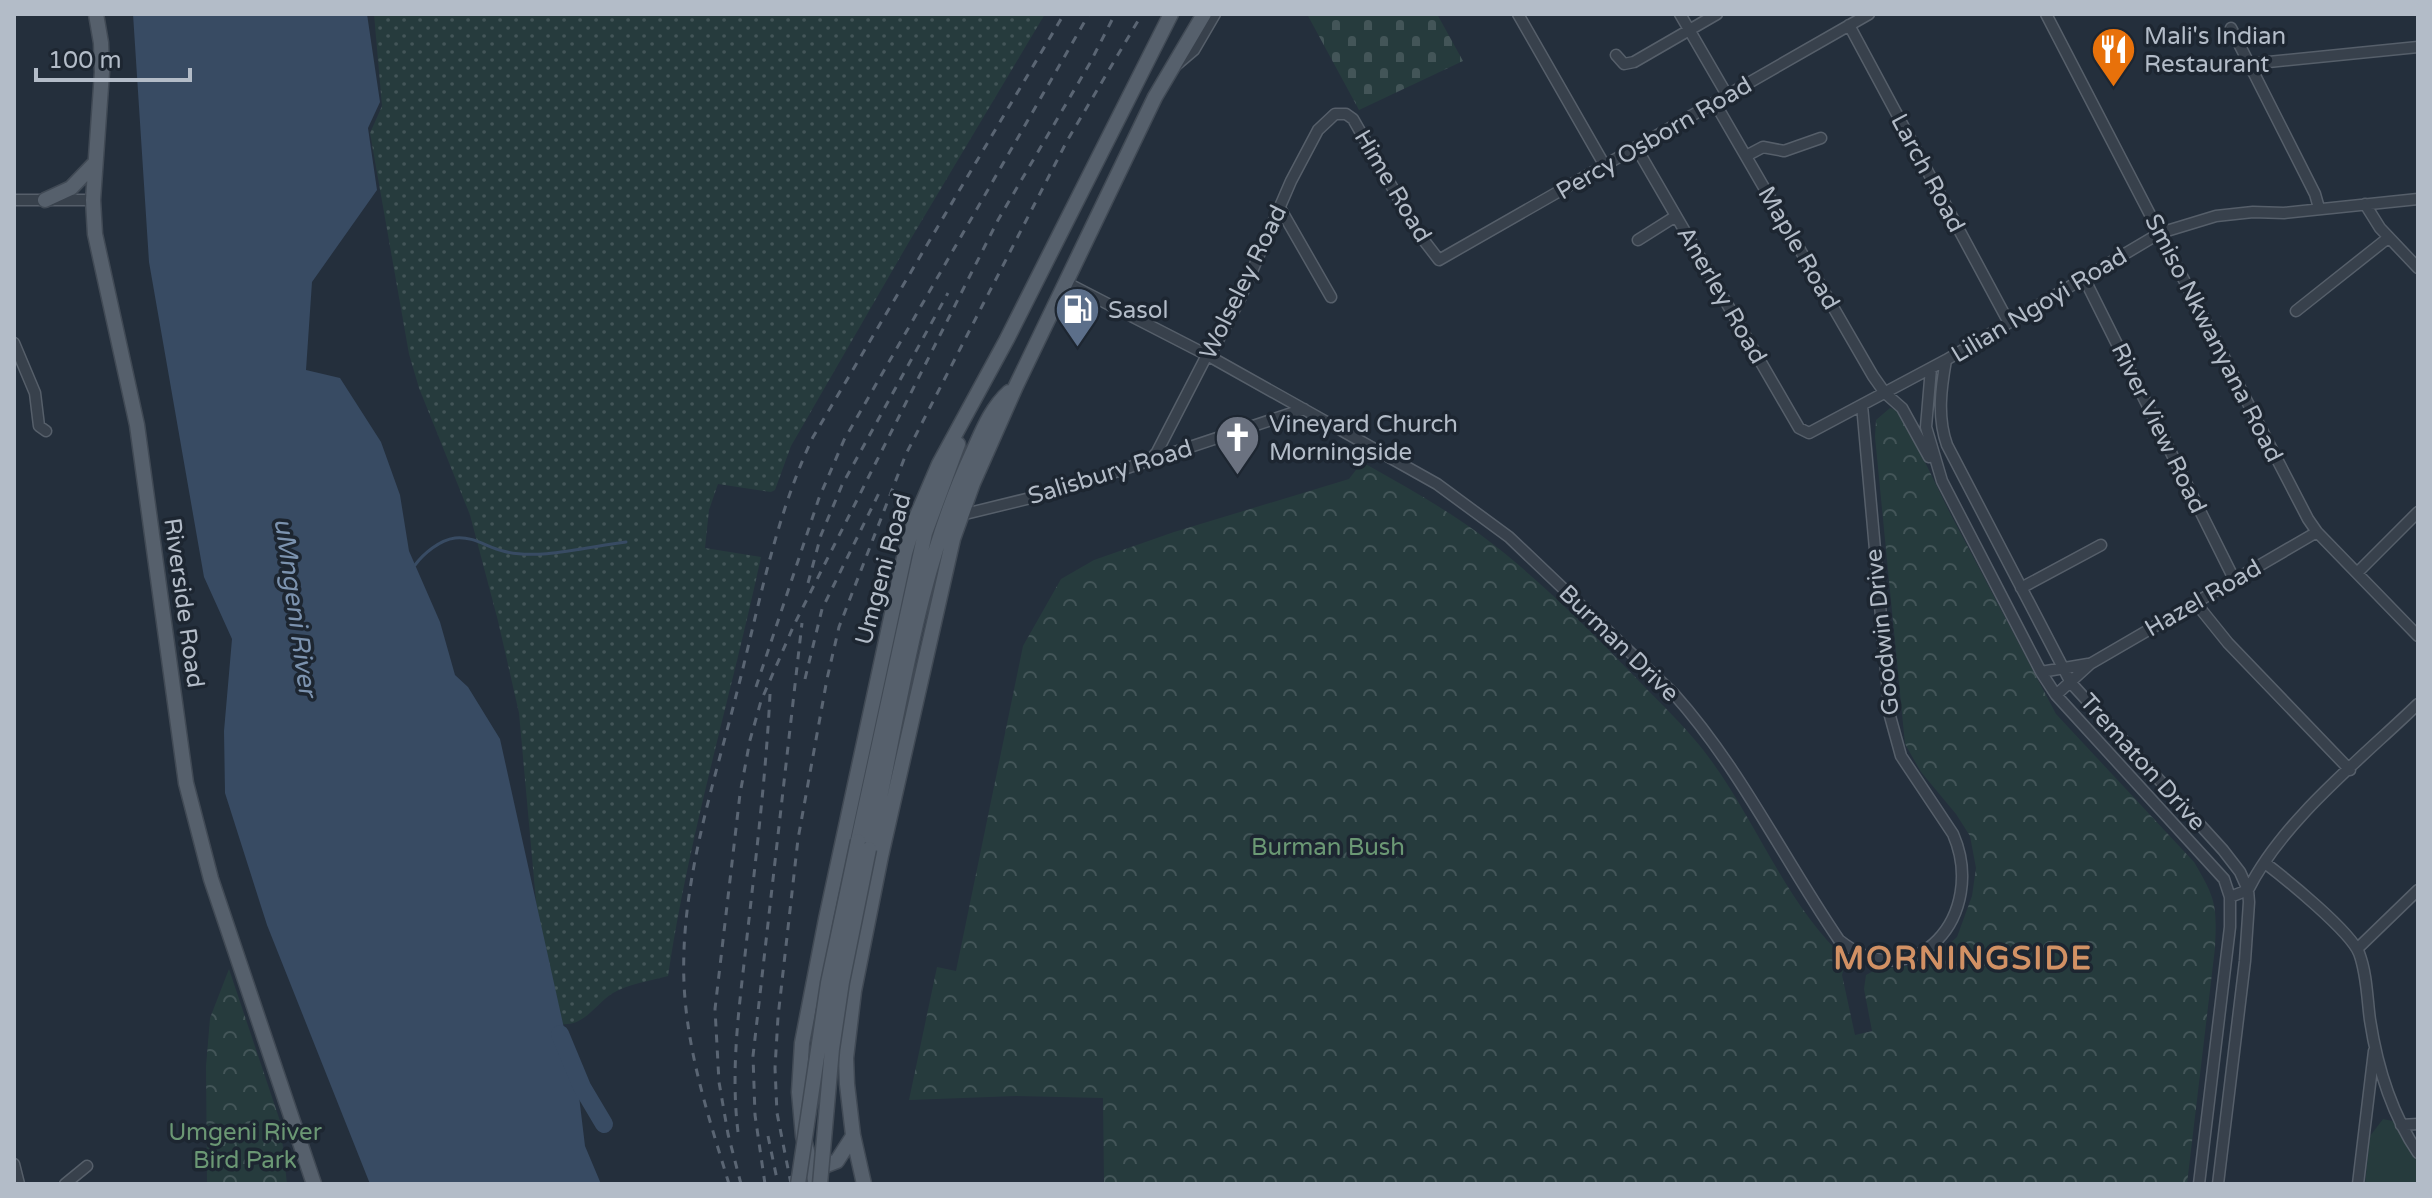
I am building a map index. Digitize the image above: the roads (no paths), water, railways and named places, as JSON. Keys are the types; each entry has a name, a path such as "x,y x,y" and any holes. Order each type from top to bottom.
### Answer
{"main road":[{"name":"Riverside Road","path":"96,14 102,72 93,200 95,234 137,425 186,783 196,828 314,1184"},
{"name":"Umgeni Road","path":"816,1180 803,1136 799,1092 802,1043 878,677 915,520 939,464 980,392 1171,14"},
{"path":"864,1184 853,1135 846,1058 854,991 881,856 961,515 1016,386 1169,71 1204,14"},
{"path":"45,200 71,188 95,163"},
{"path":"798,1184 828,983 945,518 992,412 1016,386"},
{"path":"816,1180 832,1049 864,845 925,533 980,392"},
{"path":"816,1180 837,1161 853,1135"}],"street":[{"path":"1169,71 1194,50 1215,14"},
{"path":"1518,14 1605,166"},
{"path":"1680,14 1727,95"},
{"path":"1616,55 1624,64 1634,62 1717,14"},
{"name":"Percy Osborn Road","path":"1439,260 1869,14"},
{"name":"Smiso Nkwanyana Road","path":"2046,14 2300,506 2317,532 2418,636"},
{"name":"Larch Road","path":"1849,25 2008,321"},
{"path":"2231,28 2315,194 2319,208"},
{"path":"2249,64 2418,47"},
{"name":"Maple Road","path":"1715,103 1885,393 1902,408 1942,481"},
{"name":"Wolseley Road","path":"1148,462 1157,452 1240,299 1318,130 1335,114 1346,114"},
{"name":"Hime Road","path":"1346,114 1363,134 1419,234 1439,260"},
{"path":"1746,156 1763,147 1784,151 1821,138"},
{"name":"Anerley Road","path":"1636,147 1799,428 1805,433 1813,432"},
{"name":"Lilian Ngoyi Road","path":"1813,432 1946,360 2160,233 2216,216 2418,199"},
{"path":"14,200 93,200"},
{"path":"2365,204 2388,238 2418,268"},
{"path":"1280,208 1331,297"},
{"path":"1638,240 1676,216"},
{"path":"2296,311 2388,238"},
{"name":"River View Road","path":"2084,278 2234,579"},
{"name":"Burman Drive","path":"1067,283 1207,355 1437,484 1495,525 1674,694 1729,764 1839,940 1858,953"},
{"path":"14,343 35,393 39,426 46,431"},
{"name":"Trematon Drive","path":"1946,360 1940,404 1943,434 2063,669 2071,683 2223,850 2240,872 2248,890 2248,934 2218,1184"},
{"name":"Trematon Drive","path":"1931,368 1926,427 1942,481 2041,672 2056,695 2224,879 2230,897 2230,927 2199,1184"},
{"name":"Goodwin Drive","path":"1858,953 1875,958 1903,959 1936,942 1951,925 1958,910 1964,878 1960,848 1901,756 1890,716 1862,405"},
{"name":"Salisbury Road","path":"961,515 1055,492 1304,409"},
{"path":"1938,468 1942,455 1955,460"},
{"path":"2357,573 2418,512"},
{"name":"Hazel Road","path":"2056,695 2090,664 2317,532"},
{"path":"2021,588 2101,545"},
{"path":"1984,560 2001,550"},
{"path":"2195,602 2228,643 2350,770"},
{"name":"Hazel Road","path":"2041,672 2090,664"},
{"path":"2230,897 2248,890 2257,872 2287,832 2418,704"},
{"path":"2143,790 2155,776"},
{"path":"2265,863 2306,898 2357,949 2364,971 2375,1048 2386,1088 2401,1125 2418,1153"},
{"path":"2224,879 2240,872 2257,872"},
{"path":"2357,949 2418,890"},
{"path":"2221,997 2240,999"},
{"path":"2358,1184 2375,1048"},
{"path":"2208,1111 2226,1114"},
{"path":"2401,1125 2418,1124"},
{"path":"14,1164 19,1184"},
{"path":"65,1184 87,1166"}],"water":[{"name":"uMngeni River","path":"133,14 367,14 380,102 368,128 377,190 312,282 306,370 340,378 381,442 400,495 409,551 440,622 455,675 468,687 500,739 579,1096 585,1146 601,1184 370,1184 267,925 225,793 224,731 232,639 204,577 149,262"}],"waterway":[{"path":"415,565 433,548 455,538 474,540 517,554 564,552 626,542"},
{"path":"560,1034 582,1087 604,1124"}],"railway":[{"path":"729,1184 689,1035 684,946 700,836 778,530 813,437 1064,14"},
{"path":"756,687 819,498 844,440 1089,14"},
{"path":"741,1184 719,1082 715,1009 740,794 761,701 794,625 998,220 1090,63 1115,14"},
{"path":"791,1184 777,1113 775,1068 778,1017 798,839 839,627 906,454 1067,141 1142,14"},
{"path":"808,583 821,535 842,485 948,293"},
{"path":"805,679 822,609 880,491"},
{"path":"765,1184 755,1115 753,1056 802,623"},
{"path":"738,1132 735,1083 737,1034 770,694"},
{"path":"768,1136 778,1184"}],"place":[{"name":"Mali's Indian Restaurant","path":"2113,89"},
{"name":"Sasol","path":"1077,349"},
{"name":"Vineyard Church Morningside","path":"1238,477"}],"district":[{"name":"MORNINGSIDE","path":"1963,958"}],"park label":[{"name":"Burman Bush","path":"1328,847"},
{"name":"Umgeni River Bird Park","path":"245,1146"}]}
